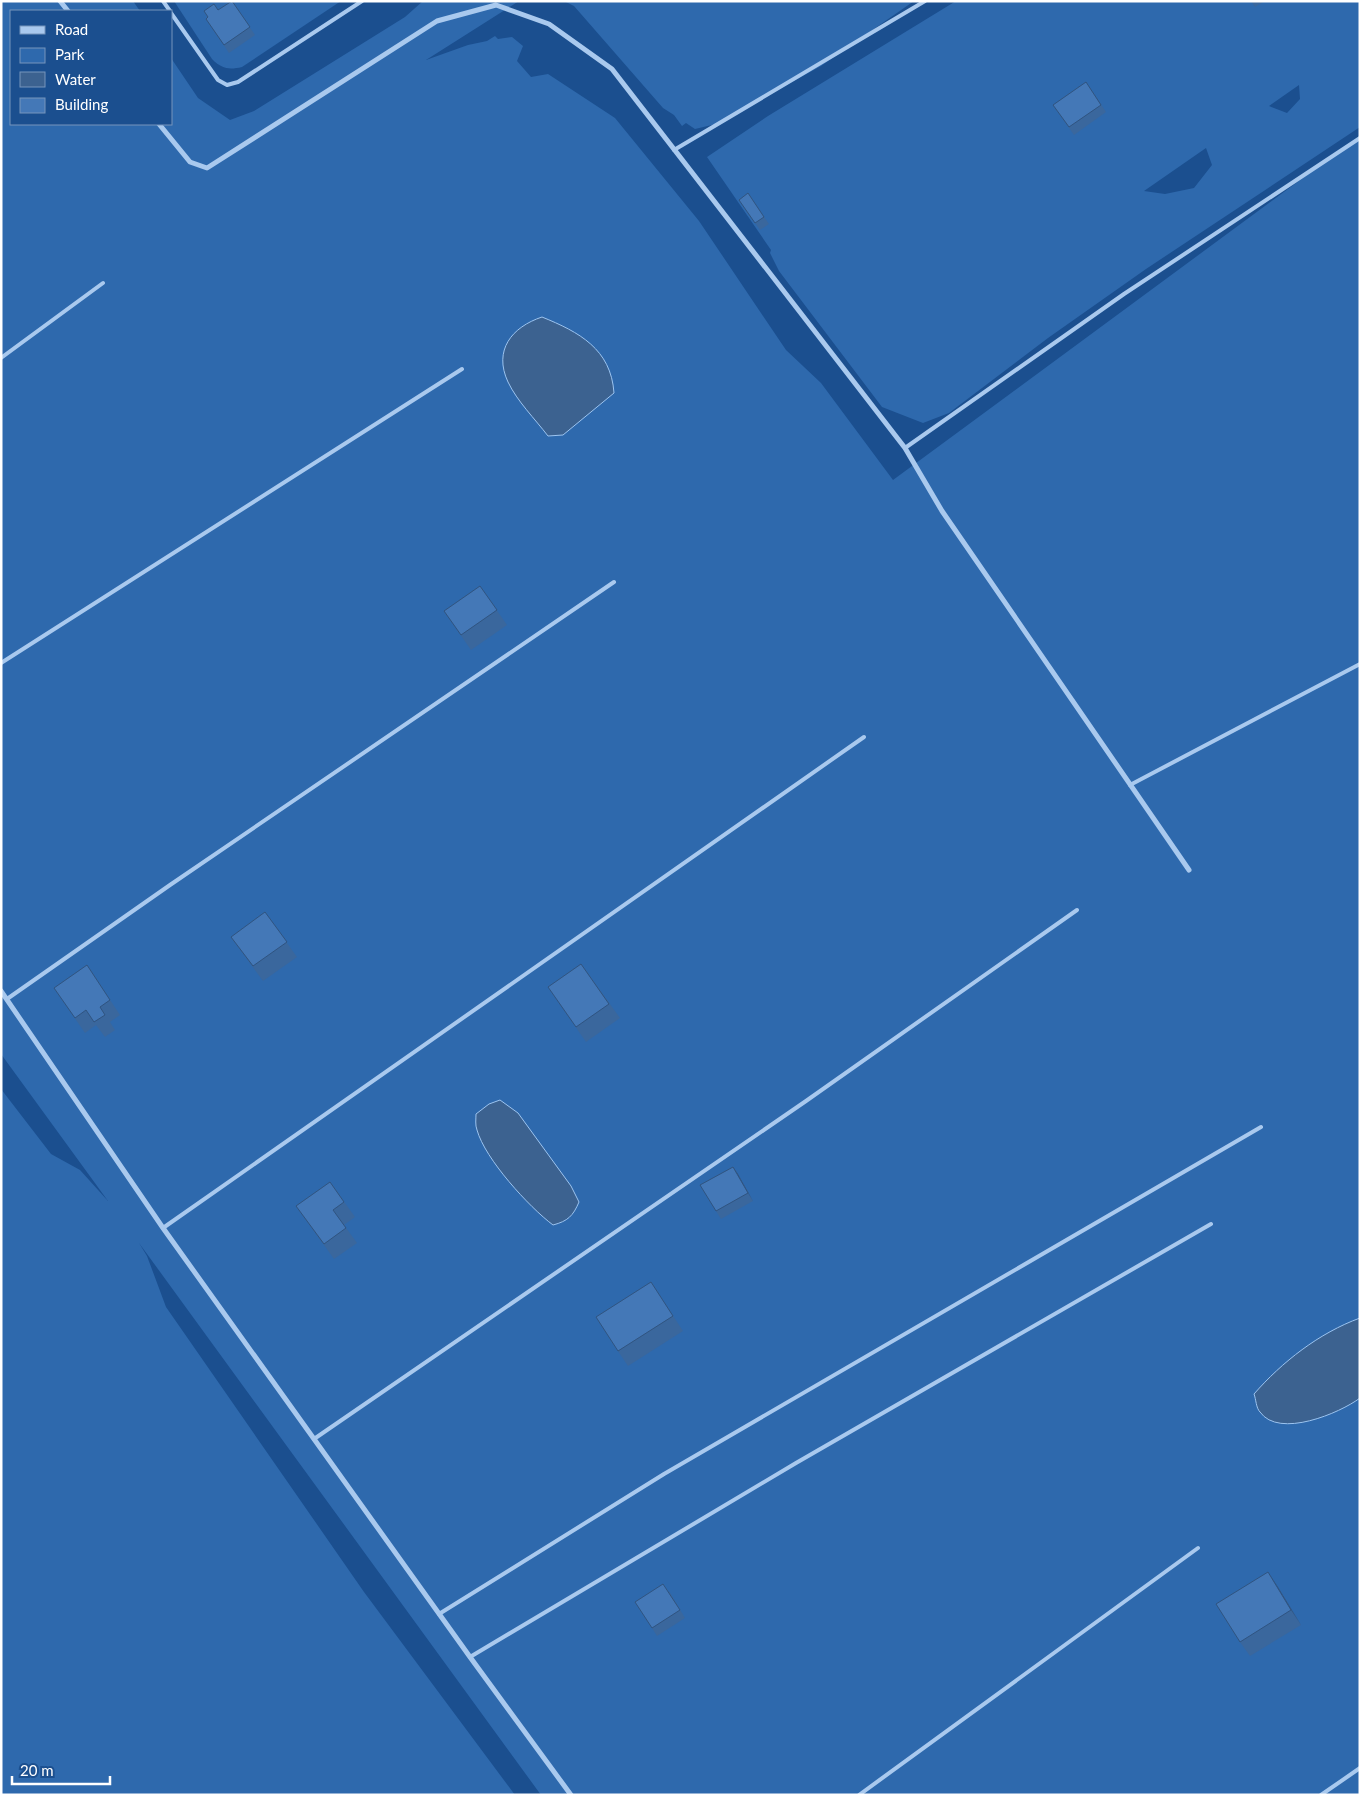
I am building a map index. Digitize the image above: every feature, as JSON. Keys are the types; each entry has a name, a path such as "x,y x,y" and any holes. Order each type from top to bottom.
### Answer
{"street":[{"path":"160,125 190,162 207,168 437,21 496,5 549,24 612,69 906,448 942,511 1189,870"},
{"path":"1,991 163,1228 470,1657 572,1795"}],"lane":[{"path":"172,13 218,80 227,86 238,82 362,1"},
{"path":"674,150 925,1"},
{"path":"906,448 1124,294 1360,138"},
{"path":"1,358 103,283"},
{"path":"1,663 462,369"},
{"path":"7,999 162,890 614,582"},
{"path":"1130,785 1360,664"},
{"path":"163,1228 864,736"},
{"path":"314,1439 806,1102 1077,910"},
{"path":"439,1614 664,1474 1261,1127"},
{"path":"470,1657 787,1468 1211,1224"},
{"path":"860,1795 1198,1548"},
{"path":"1321,1795 1360,1768"}],"green space":[{"path":"1,1 133,1 139,10 10,10 10,125 172,125 172,59 198,98 230,120 254,111 405,17 423,1 519,1 426,60 468,45 487,41 495,36 498,39 512,37 523,46 517,61 531,77 548,74 615,118 699,221 786,350 821,383 893,480 1360,136 1360,1795 541,1795 139,1243 147,1256 166,1307 364,1592 515,1795 1,1795 1,1089 51,1154 80,1170 108,1201 1,1054"},
{"path":"174,1 341,1 242,67 229,68 222,67 212,59"},
{"path":"564,1 914,1 821,66 716,124 695,129 686,123 682,126 674,115 663,108 574,6"},
{"path":"956,1 1360,1 1360,127 1146,269 1048,338 949,413 923,423 882,407 779,271 770,253 771,250 707,157 768,116","holes":["1299,85 1300,99 1287,113 1269,106","1206,148 1212,165 1194,188 1165,194 1144,191"]}],"water":[{"path":"542,317 568,329 591,344 607,365 612,378 614,393 563,435 548,436 516,396 504,370 504,350 508,341 522,327"},
{"path":"500,1100 518,1113 571,1186 579,1202 575,1211 563,1222 553,1225 532,1207 498,1168 482,1142 476,1128 476,1114 489,1104"},
{"path":"1360,1318 1360,1398 1339,1410 1310,1421 1281,1423 1269,1420 1260,1412 1254,1394 1265,1382 1289,1360 1316,1340"}],"building":[{"path":"232,1 250,27 224,45 206,19 208,17 204,11 214,4 218,10"},
{"path":"1086,82 1101,105 1069,127 1053,105"},
{"path":"748,193 764,217 755,223 739,200"},
{"path":"480,586 497,610 461,635 444,611"},
{"path":"265,912 287,942 253,966 231,937"},
{"path":"581,964 609,1004 576,1027 548,987"},
{"path":"87,965 110,1000 100,1007 105,1015 94,1022 86,1010 75,1018 54,988"},
{"path":"733,1167 748,1193 716,1211 700,1185"},
{"path":"330,1182 344,1202 333,1210 346,1228 324,1244 296,1206"},
{"path":"651,1282 673,1316 618,1351 596,1317"},
{"path":"1268,1572 1291,1610 1240,1642 1216,1604"},
{"path":"663,1584 680,1610 652,1628 635,1602"}]}
